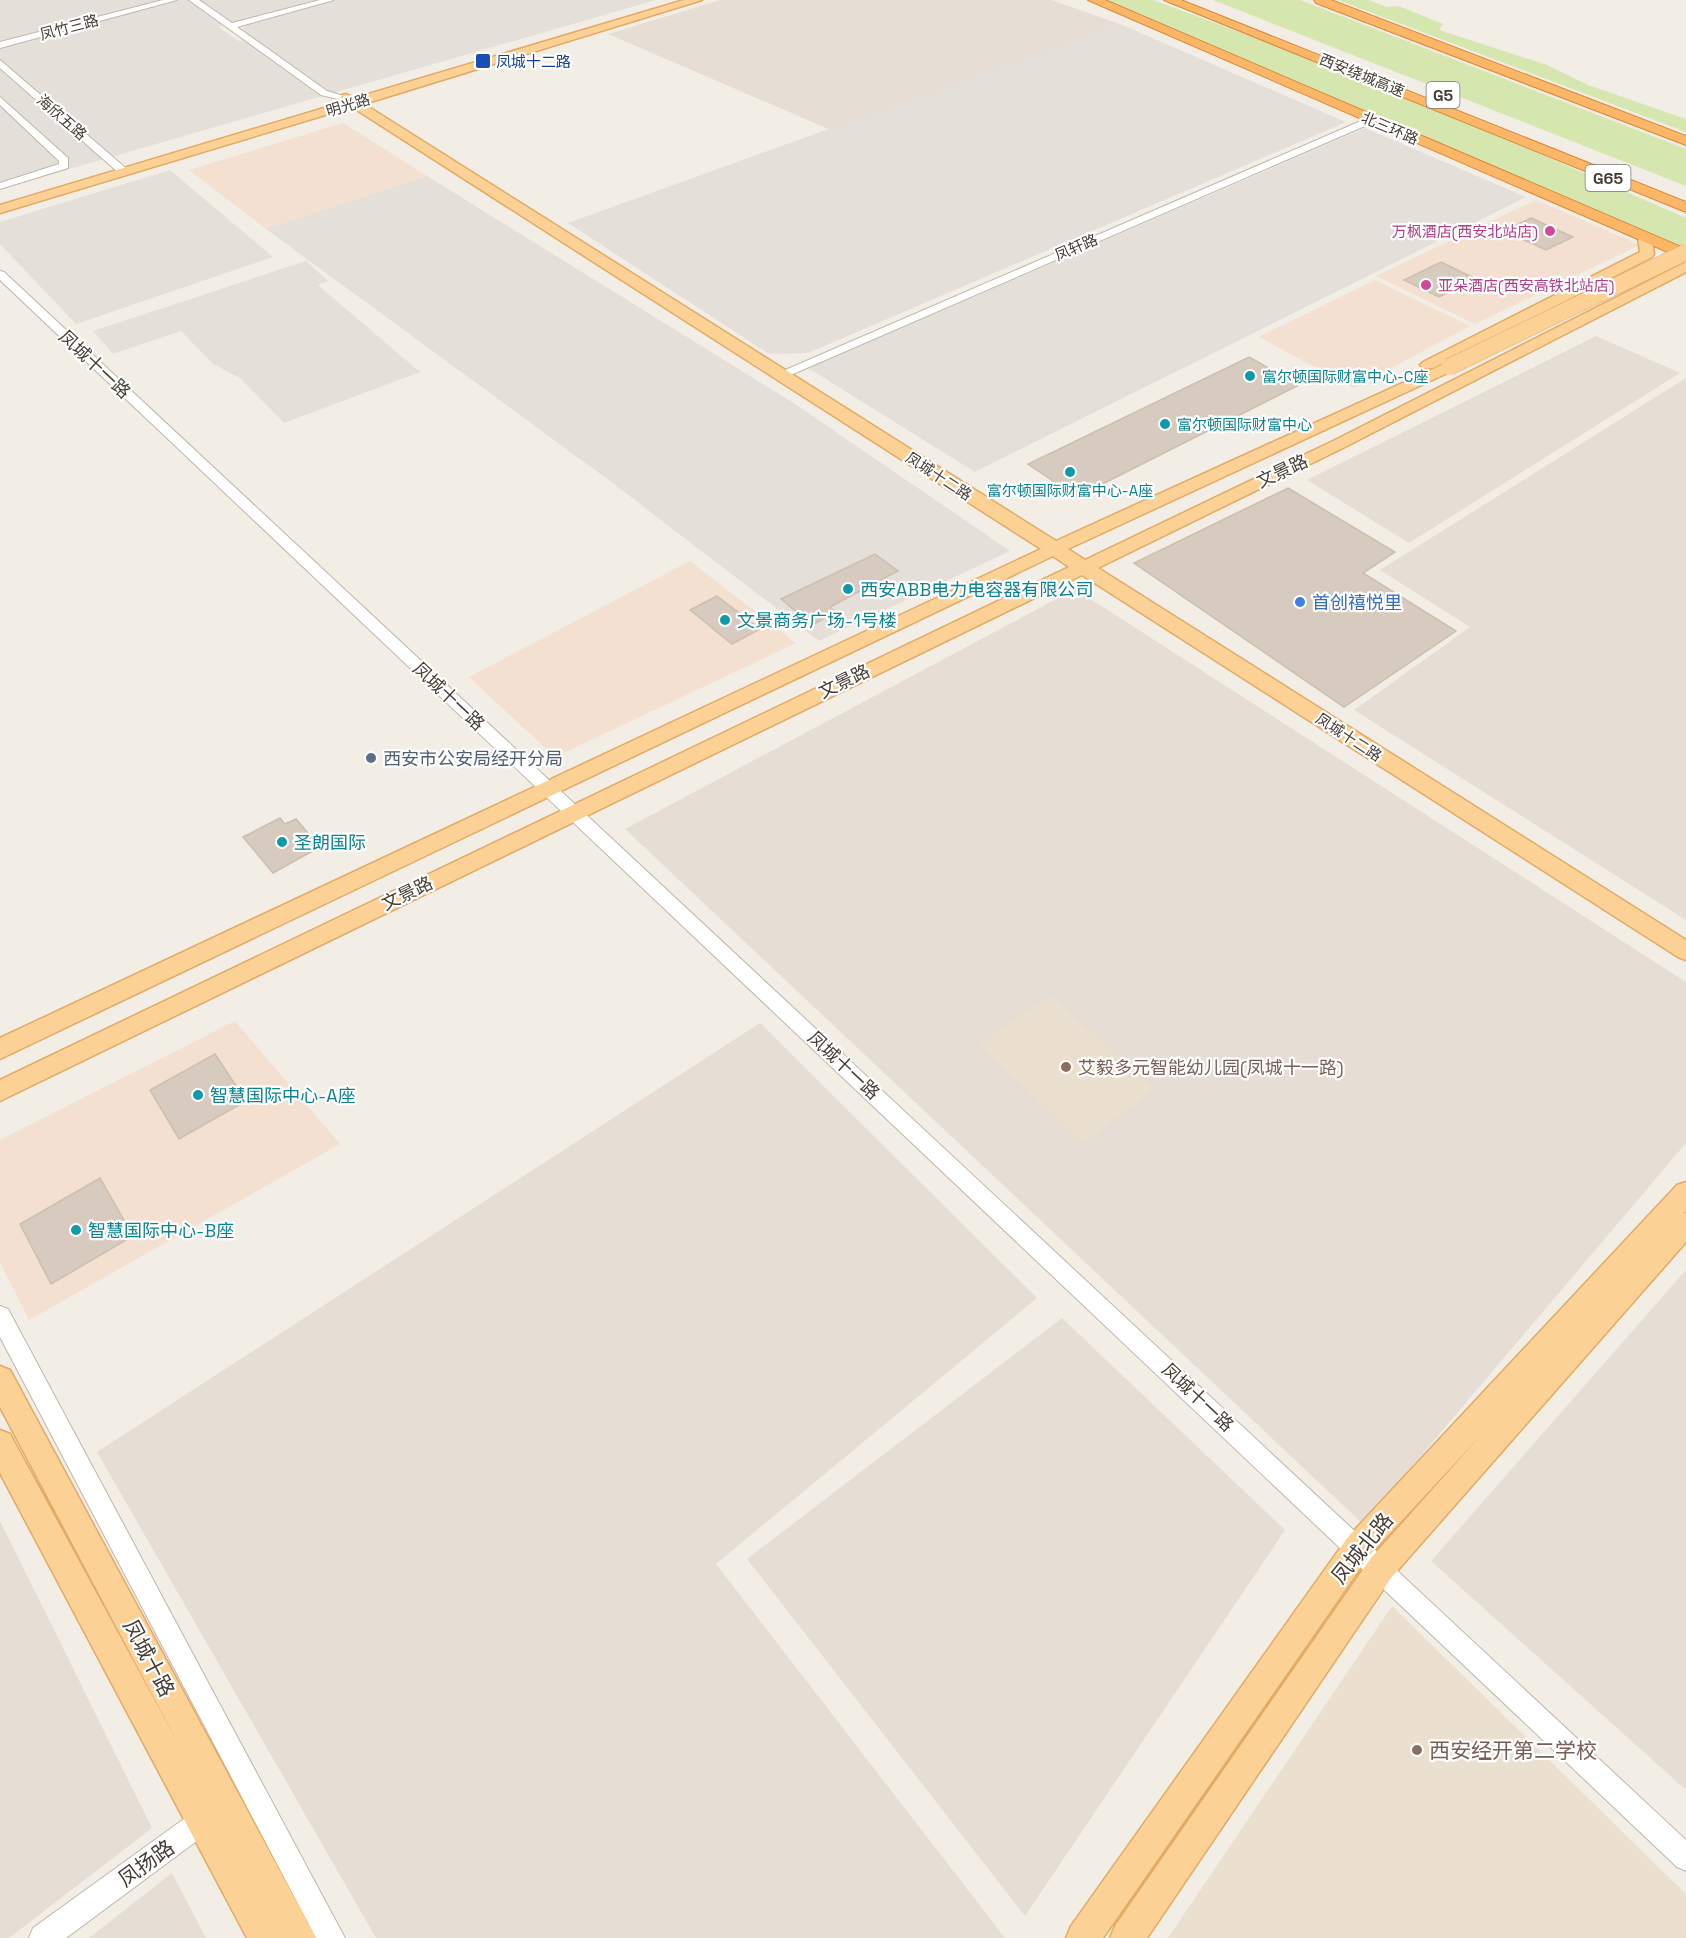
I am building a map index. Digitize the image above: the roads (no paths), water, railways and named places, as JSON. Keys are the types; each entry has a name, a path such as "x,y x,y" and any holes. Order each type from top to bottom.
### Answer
{"highway":[{"path":"1082,0 1130,16"},
{"name":"北三环路","path":"1094,0 1686,254"},
{"name":"西安绕城高速","path":"1170,0 1531,144"},
{"name":"西安绕城高速","path":"1198,0 1378,69 1686,194"},
{"path":"1320,0 1686,141"},
{"name":"G65","path":"1531,144 1686,209"}],"main road":[{"name":"明光路","path":"0,202 121,169 680,0"},
{"name":"明光路","path":"355,99 696,0"},
{"name":"凤城十二路","path":"355,99 1087,564 1686,937"},
{"name":"明光路","path":"0,209 121,169"},
{"path":"1328,423 1366,395 1562,299 1647,254 1645,238"},
{"name":"文景路","path":"0,1049 1060,547 1449,367 1686,254"},
{"name":"文景路","path":"0,1091 1339,444 1686,266"},
{"path":"1339,444 1398,423 1446,401 1686,282"},
{"name":"凤城十二路","path":"1087,564 1686,951"},
{"name":"凤城北路","path":"1083,1938 1358,1547 1686,1193"},
{"name":"凤城北路","path":"1127,1938 1381,1568 1686,1224"},
{"name":"凤城十路","path":"0,1379 237,1794 299,1938"},
{"name":"凤城十路","path":"0,1444 265,1938"}],"street":[{"name":"凤竹三路","path":"0,45 173,0"},
{"name":"凤城十二路","path":"193,0 324,93 355,99"},
{"path":"232,26 330,0"},
{"name":"海欣五路","path":"0,63 121,169"},
{"path":"0,100 64,160 64,166 0,186"},
{"name":"凤轩路","path":"786,372 1370,120"},
{"name":"凤城十一路","path":"0,274 341,597 574,812 1381,1568 1686,1858"},
{"path":"0,1316 237,1794 331,1938"},
{"name":"凤扬路","path":"43,1938 237,1794"}],"place":[{"name":"凤城十二路","path":"483,61"},
{"name":"万枫酒店(西安北站店)","path":"1550,231"},
{"name":"亚朵酒店(西安高铁北站店)","path":"1426,285"},
{"name":"富尔顿国际财富中心-C座","path":"1250,376"},
{"name":"富尔顿国际财富中心","path":"1165,424"},
{"name":"富尔顿国际财富中心-A座","path":"1070,472"},
{"name":"西安ABB电力电容器有限公司","path":"848,589"},
{"name":"首创禧悦里","path":"1300,602"},
{"name":"文景商务广场-1号楼","path":"725,620"},
{"name":"西安市公安局经开分局","path":"371,758"},
{"name":"圣朗国际","path":"282,842"},
{"name":"艾毅多元智能幼儿园(凤城十一路)","path":"1066,1067"},
{"name":"智慧国际中心-A座","path":"198,1095"},
{"name":"智慧国际中心-B座","path":"76,1230"},
{"name":"西安经开第二学校","path":"1417,1750"}]}
